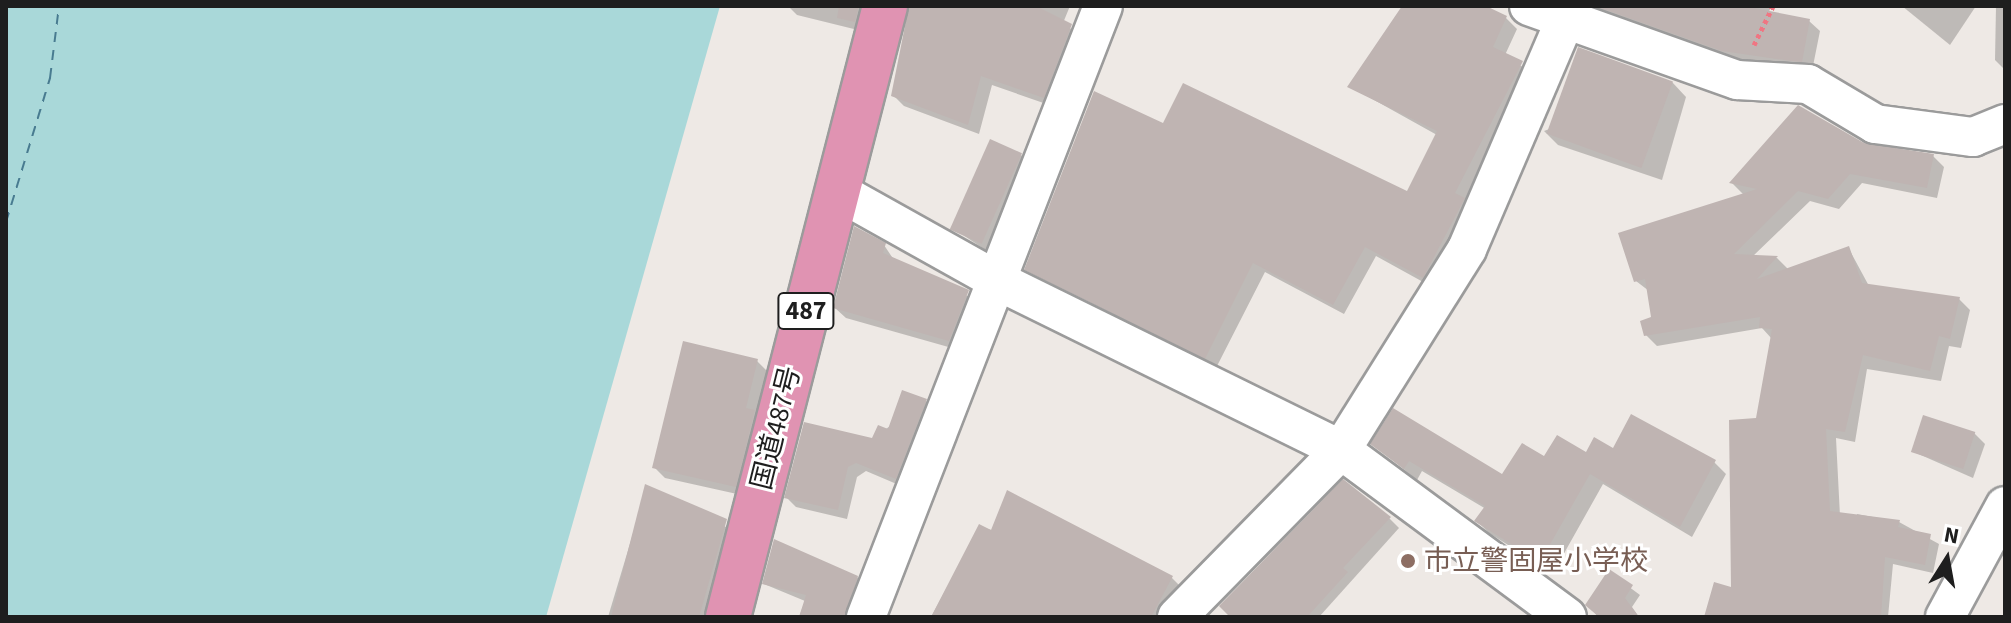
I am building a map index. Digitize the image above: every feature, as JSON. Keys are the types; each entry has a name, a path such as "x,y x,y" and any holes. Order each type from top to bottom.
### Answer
{"highway":[{"name":"国道487号","path":"728,617 885,6"}],"street":[{"path":"866,617 1000,282 1103,6"},
{"path":"1529,6 1737,80 1808,84 1875,124 1973,137 2005,124"},
{"path":"1177,617 1341,450 1467,249 1566,18"},
{"path":"837,191 1000,282 1341,450 1567,617"},
{"path":"1945,617 2005,506"}],"water":[{"path":"6,6 720,6 546,617 6,617"}],"building":[{"path":"839,6 859,6 855,22 837,18"},
{"path":"909,6 1036,6 1072,24 1044,98 981,76 968,125 891,96"},
{"path":"1402,6 1486,6 1507,16 1493,47 1523,61 1455,193 1465,198 1423,278 1365,247 1333,305 1253,263 1205,359 1024,270 1094,91 1163,123 1183,83 1407,191 1437,131 1347,87"},
{"path":"1595,6 1744,6 1810,19 1802,62 1722,51"},
{"path":"1578,47 1673,82 1641,168 1547,133"},
{"path":"1798,105 1864,143 1934,154 1927,188 1850,174 1828,199 1798,191 1734,254 1778,256 1757,279 1849,246 1862,283 1960,297 1950,339 1939,336 1930,371 1863,355 1845,432 1826,429 1830,511 1900,520 1898,527 1931,534 1925,565 1885,557 1881,617 1704,617 1714,582 1731,587 1729,420 1756,418 1772,329 1759,328 1760,317 1644,336 1640,321 1651,317 1645,279 1634,282 1618,233 1757,189 1729,183"},
{"path":"990,139 1022,153 982,244 950,229"},
{"path":"854,226 886,243 883,253 969,290 949,341 833,308"},
{"path":"683,341 758,359 746,408 755,410 736,487 652,468"},
{"path":"902,390 927,399 896,479 856,463 848,467 838,510 784,498 804,422 872,438 878,425 888,429"},
{"path":"1393,408 1502,474 1522,443 1544,456 1557,435 1586,452 1594,437 1613,448 1631,414 1716,460 1680,527 1590,474 1540,562 1474,521 1485,506 1409,461 1404,469 1370,444"},
{"path":"1923,415 1975,432 1963,469 1911,452"},
{"path":"1343,479 1391,517 1343,568 1348,572 1307,617 1230,617 1219,606"},
{"path":"645,484 727,519 699,617 611,617"},
{"path":"1007,490 1173,576 1151,617 931,617 979,524 991,530"},
{"path":"774,539 858,576 845,617 799,617 806,595 762,584"},
{"path":"1609,569 1633,585 1625,598 1639,617 1599,617 1585,605"}],"ferry route":[{"path":"6,222 50,78 59,6"}],"place":[{"name":"市立警固屋小学校","path":"1408,561"}]}
